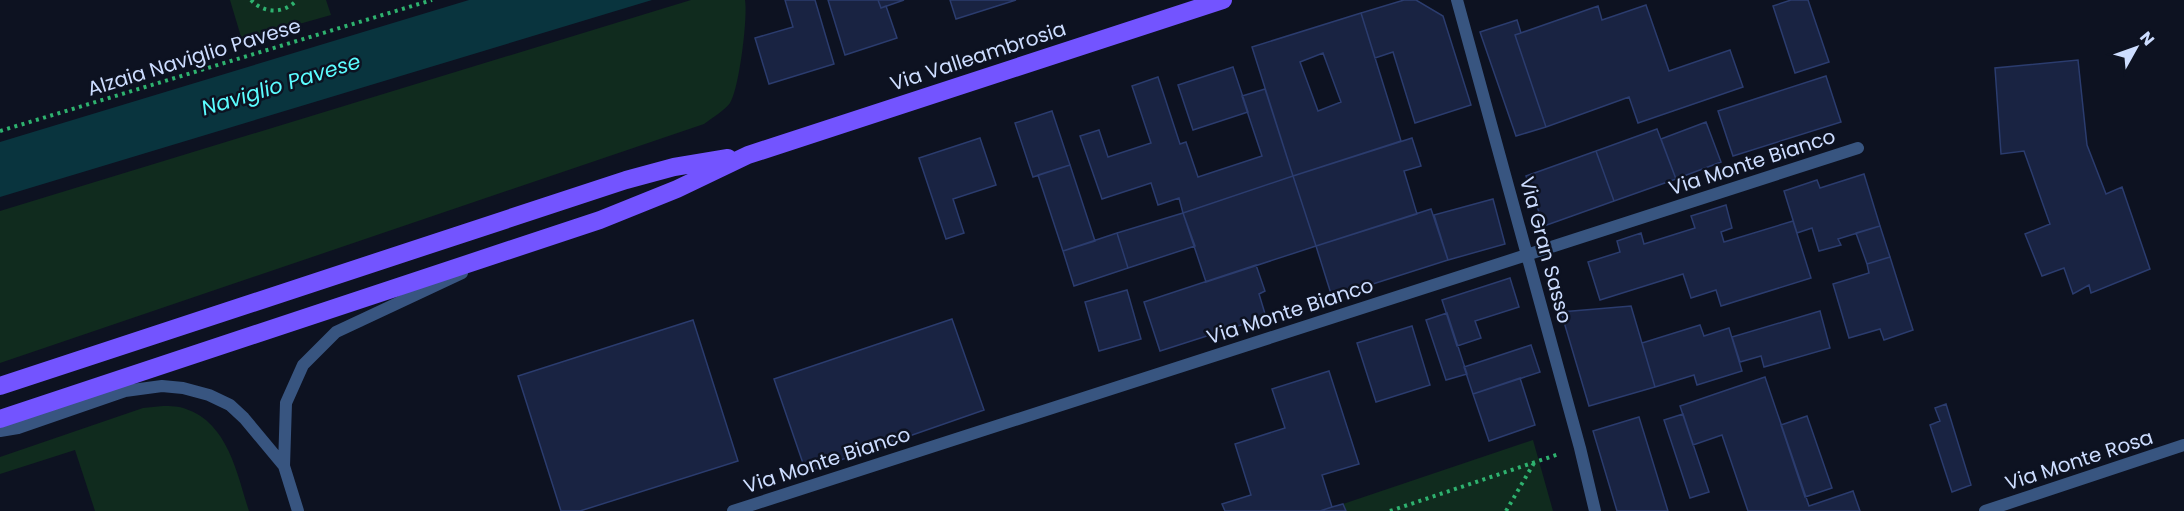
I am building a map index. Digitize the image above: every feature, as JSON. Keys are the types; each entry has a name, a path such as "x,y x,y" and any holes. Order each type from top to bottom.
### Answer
{"main road":[{"name":"Via Valleambrosia","path":"748,155 1223,0"},
{"path":"0,419 600,220 677,189 748,155"},
{"path":"0,386 626,180 674,167 748,155"}],"street":[{"name":"Via Gran Sasso","path":"1456,0 1596,511"},
{"name":"Via Monte Bianco","path":"733,511 1858,148"},
{"path":"298,511 284,466 286,403 303,365 336,332 507,252"},
{"path":"0,431 18,428 125,391 162,386 183,388 209,395 230,405 244,418 284,466"},
{"name":"Via Monte Rosa","path":"1985,511 2184,445"}],"path":[{"path":"251,0 263,9 272,11 282,10 297,0"},
{"name":"Alzaia Naviglio Pavese","path":"0,132 432,0"},
{"path":"1390,511 1580,448"},
{"path":"1506,511 1534,463"}],"green space":[{"path":"230,0 326,0 331,15 242,40"},
{"path":"691,0 745,0 746,9 742,53 733,96 721,112 704,124 0,363 0,211"},
{"path":"163,406 186,409 200,416 212,426 229,451 249,511 95,511 75,450 0,474 0,457 143,408"},
{"path":"1533,440 1553,511 1346,511 1343,504"}],"water":[{"name":"Naviglio Pavese","path":"469,0 652,0 0,197 0,142"}],"building":[{"path":"785,0 815,0 834,64 769,84 755,38 793,27"},
{"path":"828,0 878,0 881,8 886,6 897,38 845,55"},
{"path":"878,0 904,0 881,8"},
{"path":"950,0 1016,0 956,19"},
{"path":"1404,0 1416,0 1443,16 1471,105 1415,123 1393,52 1375,58 1361,13"},
{"path":"1791,0 1808,0 1829,62 1795,73 1773,6"},
{"path":"1646,5 1669,71 1730,50 1743,87 1638,123 1629,97 1546,127 1515,35 1598,6 1602,20"},
{"path":"1361,13 1401,141 1293,176 1252,47","holes":["1323,53 1341,102 1318,111 1300,62"]},
{"path":"1517,20 1521,33 1515,35 1546,127 1516,136 1480,32"},
{"path":"2078,60 2087,145 2106,194 2122,187 2150,269 2091,293 2089,285 2073,294 2064,268 2042,276 2025,234 2050,224 2024,151 2001,154 1995,68"},
{"path":"1233,67 1248,112 1193,130 1178,85"},
{"path":"1826,76 1841,122 1733,156 1718,111"},
{"path":"1158,77 1180,144 1186,142 1198,177 1262,156 1242,96 1265,89 1293,176 1183,213 1179,198 1158,205 1151,183 1102,199 1080,136 1099,130 1108,157 1151,143 1132,86"},
{"path":"1052,111 1070,165 1033,177 1015,123"},
{"path":"1706,122 1721,162 1676,179 1661,139"},
{"path":"1657,129 1676,179 1614,201 1596,151"},
{"path":"980,138 996,185 953,199 964,233 946,239 919,158"},
{"path":"1412,138 1421,166 1404,171 1417,214 1316,246 1293,176"},
{"path":"1596,151 1614,201 1544,226 1526,176"},
{"path":"1070,165 1095,241 1063,251 1038,175"},
{"path":"1864,174 1880,226 1838,239 1841,245 1819,251 1812,228 1797,233 1784,191 1817,180 1820,188"},
{"path":"1293,176 1316,246 1206,282 1183,213"},
{"path":"1493,199 1505,244 1448,260 1434,215"},
{"path":"1726,205 1732,228 1721,232 1724,242 1793,221 1811,278 1721,306 1716,290 1691,298 1683,274 1600,300 1588,262 1620,252 1617,241 1641,233 1644,244 1695,228 1691,216"},
{"path":"1431,209 1448,260 1332,297 1316,246"},
{"path":"1183,213 1195,246 1128,268 1117,233"},
{"path":"1880,226 1890,257 1867,264 1856,233"},
{"path":"1117,233 1128,268 1074,286 1063,251"},
{"path":"1890,257 1913,330 1884,340 1880,329 1849,338 1833,284 1869,273 1867,264"},
{"path":"1256,265 1265,291 1259,294 1266,317 1160,351 1144,302"},
{"path":"1510,278 1519,307 1475,321 1481,338 1457,346 1442,300"},
{"path":"1127,290 1141,339 1099,351 1085,302"},
{"path":"1631,306 1655,387 1589,406 1561,312"},
{"path":"1820,311 1830,348 1764,367 1761,356 1740,362 1732,337"},
{"path":"1447,313 1467,374 1446,380 1426,320"},
{"path":"952,319 984,410 806,472 774,379"},
{"path":"693,320 738,461 580,511 561,511 518,376"},
{"path":"1700,325 1704,336 1729,328 1742,371 1697,385 1694,375 1655,387 1642,343"},
{"path":"1412,326 1430,385 1376,402 1357,343"},
{"path":"1531,345 1540,372 1473,394 1464,367"},
{"path":"1329,371 1359,464 1322,475 1332,507 1320,511 1225,511 1222,504 1251,495 1235,444 1285,428 1272,389"},
{"path":"1765,377 1809,506 1853,491 1860,511 1748,511 1722,435 1693,445 1680,406"},
{"path":"1520,378 1535,425 1489,441 1473,394"},
{"path":"1946,404 1971,485 1952,492 1930,425 1940,421 1935,408"},
{"path":"1683,414 1709,492 1690,498 1664,420"},
{"path":"1807,416 1832,488 1805,497 1781,425"},
{"path":"1639,417 1668,511 1617,511 1593,431"},
{"path":"1343,504 1346,511 1320,511 1332,507"}]}
